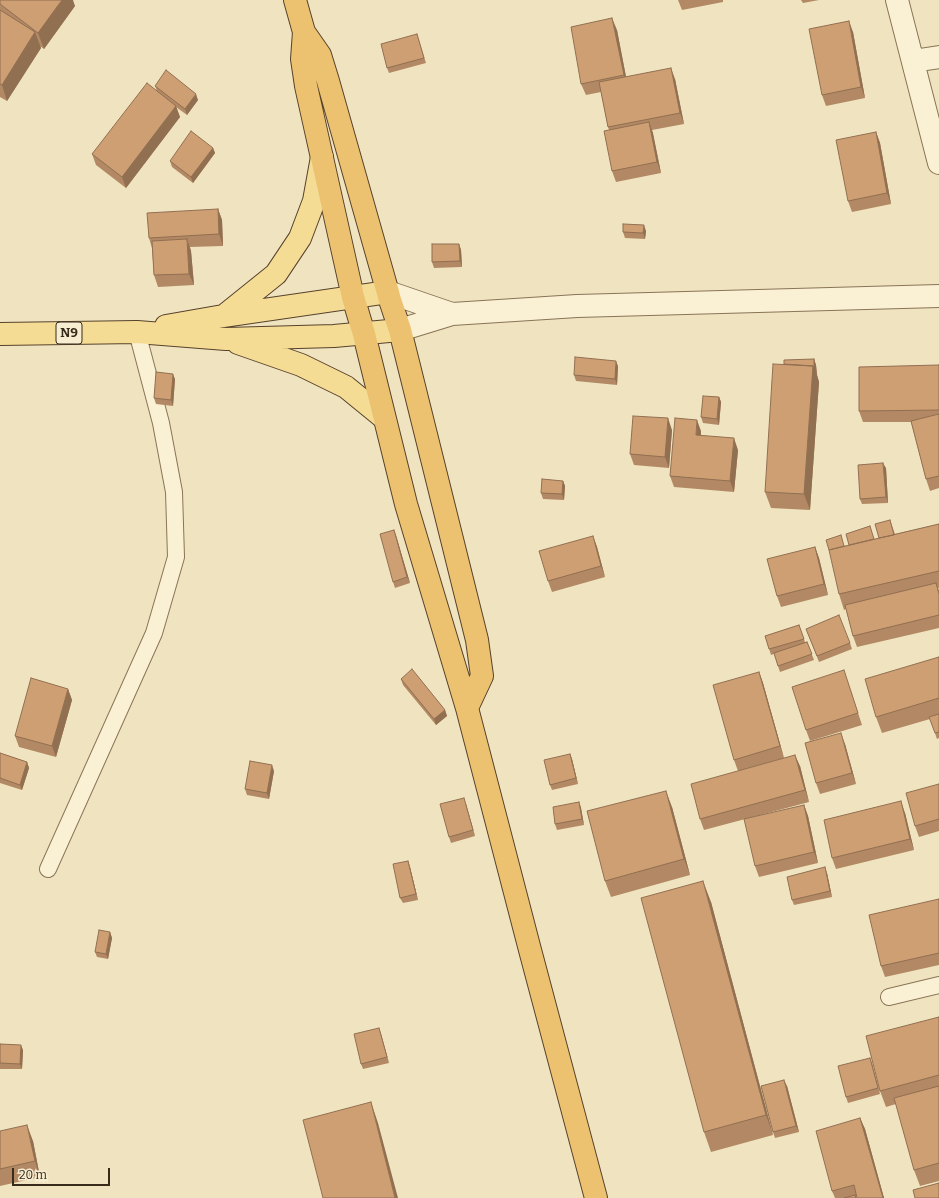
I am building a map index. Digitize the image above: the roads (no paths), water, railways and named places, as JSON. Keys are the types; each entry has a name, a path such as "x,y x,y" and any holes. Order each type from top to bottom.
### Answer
{"highway":[{"path":"295,0 304,32 320,55 400,330 477,640 482,676 467,708"},
{"path":"304,32 302,59 306,86 353,297 364,334 406,504 467,708 596,1198"}],"main road":[{"path":"223,316 276,274 300,238 314,201 322,157"},
{"path":"137,332 223,316 388,292"},
{"path":"137,332 226,339 334,336 400,330"},
{"name":"N9","path":"0,334 137,332"},
{"path":"226,339 302,365 346,387 384,418"}],"street":[{"path":"897,0 939,163"},
{"path":"913,61 939,57"},
{"path":"388,292 452,314"},
{"path":"400,330 452,314 577,306 939,296"}],"lane":[{"path":"48,869 154,633 176,557 174,492 161,423 137,332"},
{"path":"889,997 939,985"}]}
